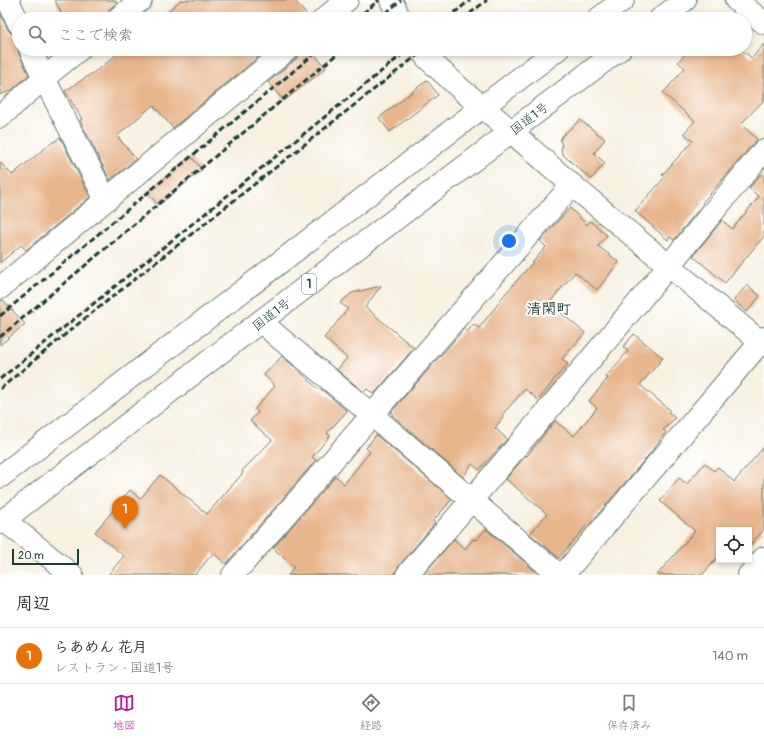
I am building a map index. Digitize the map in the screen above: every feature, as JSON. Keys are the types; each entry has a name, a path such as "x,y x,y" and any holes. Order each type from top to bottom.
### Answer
{"main road":[{"path":"8,0 14,12"},
{"path":"126,12 141,0"},
{"path":"332,12 347,0"},
{"path":"391,0 397,12"},
{"path":"607,12 623,0"},
{"path":"669,12 685,0"},
{"path":"736,0 751,12"},
{"path":"752,13 764,23"},
{"path":"33,56 106,200"},
{"path":"0,117 71,56"},
{"path":"0,288 280,56"},
{"path":"425,56 464,92 572,185 668,266 763,342 563,575"},
{"path":"0,477 549,56"},
{"name":"国道1号","path":"1,519 611,56"},
{"path":"407,575 472,500 764,150"},
{"path":"233,575 572,185"},
{"path":"261,321 559,575"},
{"path":"1,519 72,575"},
{"path":"749,575 764,558"}],"building":[{"path":"55,0 115,0 117,3 107,12 61,12"},
{"path":"181,0 294,0 304,12 167,12"},
{"path":"0,13 8,30 12,34 12,56 20,56 29,75 12,90 0,95"},
{"path":"764,44 764,100 741,124 757,139 702,203 703,204 674,240 670,237 668,240 635,211 665,177 662,175 693,141 684,133 695,121 663,93 685,68 678,62 684,56 749,56 752,58"},
{"path":"115,56 260,56 173,128 153,105 117,136 136,159 110,180 80,120 82,119 65,91 102,67"},
{"path":"298,56 316,56 326,68 284,101 268,82"},
{"path":"427,80 438,95 390,132 379,118"},
{"path":"580,120 605,139 594,153 605,163 591,179 563,155 561,150 562,145 560,140 563,135"},
{"path":"60,137 90,197 26,250 21,245 0,263 0,162 12,175"},
{"path":"191,156 202,170 158,205 147,192"},
{"path":"761,174 764,176 764,236 725,283 693,256 722,220 732,229 759,197 749,188"},
{"path":"570,208 587,225 590,221 607,235 598,246 619,262 597,290 575,272 549,303 585,333 562,359 568,364 538,400 525,389 502,415 504,416 495,428 507,439 479,470 472,464 463,477 392,415 393,413 391,412 464,329 467,332 474,324 479,328 500,300 546,247 540,241"},
{"path":"747,285 760,296 747,312 734,300"},
{"path":"381,286 365,307 414,348 374,394 367,389 364,392 337,370 347,358 324,338 348,309 340,303 352,293"},
{"path":"0,300 3,300 25,324 0,345"},
{"path":"634,334 663,358 640,385 670,410 668,412 675,418 663,430 666,432 647,457 559,558 530,534 547,514 506,479 555,421 574,436 597,408 589,401 608,378 606,377 628,351 623,347"},
{"path":"282,356 320,391 321,389 347,411 327,433 330,436 312,457 316,460 226,564 213,553 195,575 108,575 124,556 95,532 130,490 140,499 160,475 207,514 243,473 242,471 272,440 250,421 258,412 255,409 275,386 264,375"},
{"path":"376,435 452,499 433,521 435,523 398,567 395,575 288,575 294,567 273,548 336,476 344,484 370,452 366,448"},
{"path":"764,447 764,529 752,543 752,527 716,527 716,559 702,575 657,575 695,531 660,501 679,478 687,484 705,463 714,471 718,467 734,482"},
{"path":"486,529 540,575 423,575 454,539 465,549 473,539 476,540"}],"railway":[{"path":"364,12 379,0"},
{"path":"387,12 401,0"},
{"path":"455,12 470,0"},
{"path":"472,12 487,0"},
{"path":"0,316 312,56"},
{"path":"0,337 335,56"},
{"path":"0,379 400,56"},
{"path":"0,389 73,328 416,56"}],"place":[{"name":"らあめん 花月","path":"125,529"}],"district":[{"name":"清閑町","path":"549,309"}]}
